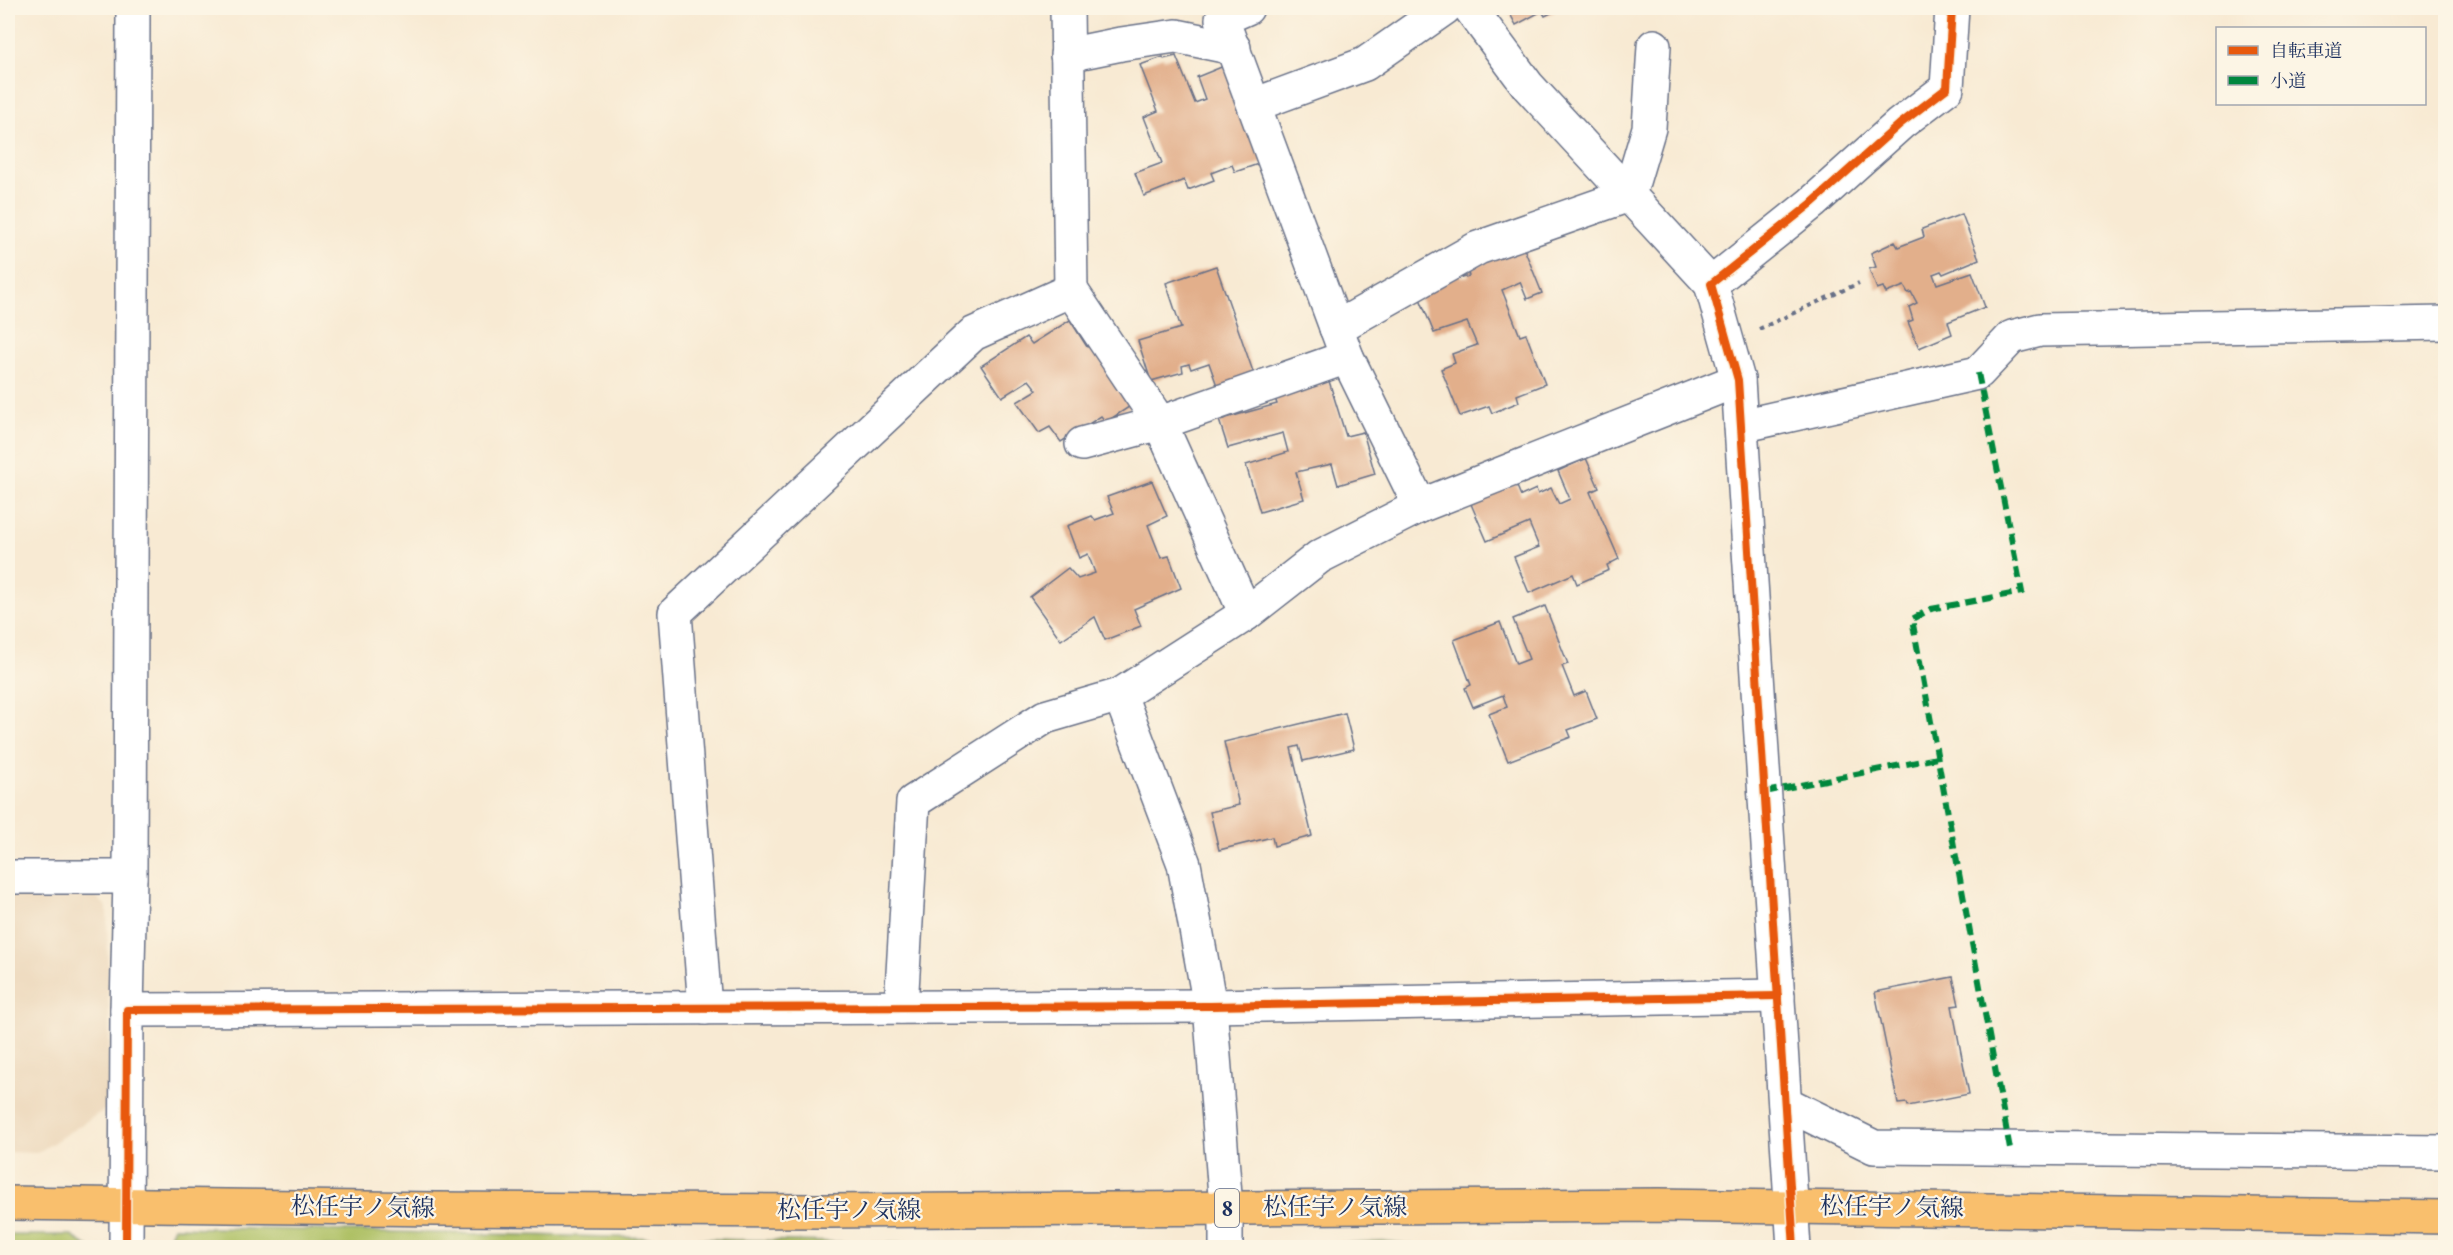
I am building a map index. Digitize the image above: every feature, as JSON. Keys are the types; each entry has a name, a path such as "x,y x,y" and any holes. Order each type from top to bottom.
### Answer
{"main road":[{"name":"松任宇ノ気線","path":"8,1203 816,1211 1791,1206 2445,1217"}],"street":[{"path":"126,1248 130,877 133,8"},
{"path":"1067,8 1071,290 1160,423 1246,614"},
{"path":"1247,8 1222,19 1341,342 1420,506"},
{"path":"1254,105 1365,64 1445,8"},
{"path":"1470,8 1528,86 1711,284 1738,380 1794,1248"},
{"path":"1711,284 1812,203 1900,124 1947,88 1952,8"},
{"path":"1067,56 1121,44 1176,36 1234,48"},
{"path":"1629,195 1649,128 1654,46"},
{"path":"1082,444 1160,423 1341,342 1478,248 1629,195"},
{"path":"705,1008 675,613 973,334 1071,290"},
{"path":"1741,426 1978,373 2012,337 2040,330 2445,323"},
{"path":"901,1007 913,802 1045,717 1120,695 1246,614 1318,557 1420,506 1738,380"},
{"path":"1120,695 1184,864 1210,1006 1226,1208 1226,1248"},
{"path":"8,877 130,877"},
{"path":"127,1010 1210,1006 1778,996"},
{"path":"1785,1103 1874,1147 2445,1152"}],"path":[{"path":"1728,343 1859,283"}],"shaded area":[{"path":"88,889 107,907 110,1106 37,1153 8,1152 8,890"}],"green space":[{"path":"174,1227 1057,1247 165,1247"},
{"path":"8,1235 70,1235 89,1247 8,1247"},
{"path":"1383,1241 1431,1247 1277,1247"}],"building":[{"path":"1507,8 1554,8 1555,11 1545,16 1542,11 1516,25"},
{"path":"1176,56 1195,103 1205,99 1197,77 1224,66 1264,162 1235,172 1232,165 1211,173 1214,180 1188,190 1184,180 1144,196 1135,173 1162,163 1144,117 1158,111 1140,65 1163,57 1164,59"},
{"path":"1962,214 1979,259 1943,274 1941,271 1933,274 1937,284 1972,272 1985,307 1948,322 1952,334 1919,348 1908,322 1913,320 1909,307 1917,303 1911,292 1908,293 1904,286 1886,293 1883,287 1877,289 1869,269 1876,267 1871,253 1895,242 1898,247 1924,237 1922,229"},
{"path":"1523,246 1542,293 1527,299 1520,282 1502,290 1520,336 1526,334 1545,384 1517,395 1519,402 1492,413 1489,406 1460,416 1441,369 1455,363 1452,354 1477,345 1467,322 1434,333 1419,296 1459,274 1462,278 1469,276 1467,270"},
{"path":"1216,266 1256,380 1220,394 1209,363 1191,369 1189,364 1182,366 1183,372 1151,381 1138,341 1181,328 1166,283"},
{"path":"1070,320 1087,347 1091,346 1132,405 1106,422 1101,416 1061,442 1050,427 1039,433 1017,402 1037,390 1029,380 1002,397 981,366 1026,337 1032,344"},
{"path":"1329,381 1346,436 1363,432 1375,474 1338,485 1332,464 1296,472 1304,499 1260,512 1246,465 1288,452 1283,433 1228,448 1219,420 1277,404 1274,395"},
{"path":"1586,458 1599,488 1590,492 1619,559 1607,565 1609,570 1577,584 1573,574 1529,593 1514,557 1539,547 1529,523 1487,541 1471,504 1516,484 1521,496 1536,489 1538,494 1551,488 1559,504 1570,499 1558,471"},
{"path":"1152,481 1167,516 1148,525 1161,558 1169,556 1181,588 1134,609 1141,626 1105,640 1095,617 1061,640 1030,597 1068,568 1078,579 1095,573 1088,554 1079,558 1067,526 1092,516 1095,520 1114,513 1107,497"},
{"path":"1545,606 1568,664 1562,666 1574,696 1586,691 1597,719 1568,730 1571,737 1508,761 1489,714 1507,707 1503,695 1473,707 1465,688 1471,685 1454,640 1500,622 1516,664 1529,659 1513,619"},
{"path":"1345,713 1354,749 1303,761 1299,746 1291,748 1312,836 1274,846 1272,837 1219,850 1210,812 1239,805 1224,742"},
{"path":"1953,977 1959,1005 1952,1006 1969,1094 1908,1106 1907,1103 1898,1104 1875,992"}],"marked path":[{"path":"1978,373 2022,592 1931,609 1912,619 2010,1149"},
{"path":"1765,792 1937,758"}],"cycle path":[{"path":"1794,1248 1738,380 1711,284 1812,203 1900,124 1947,88 1952,8"},
{"path":"126,1248 127,1010 1210,1006 1778,996"}]}
